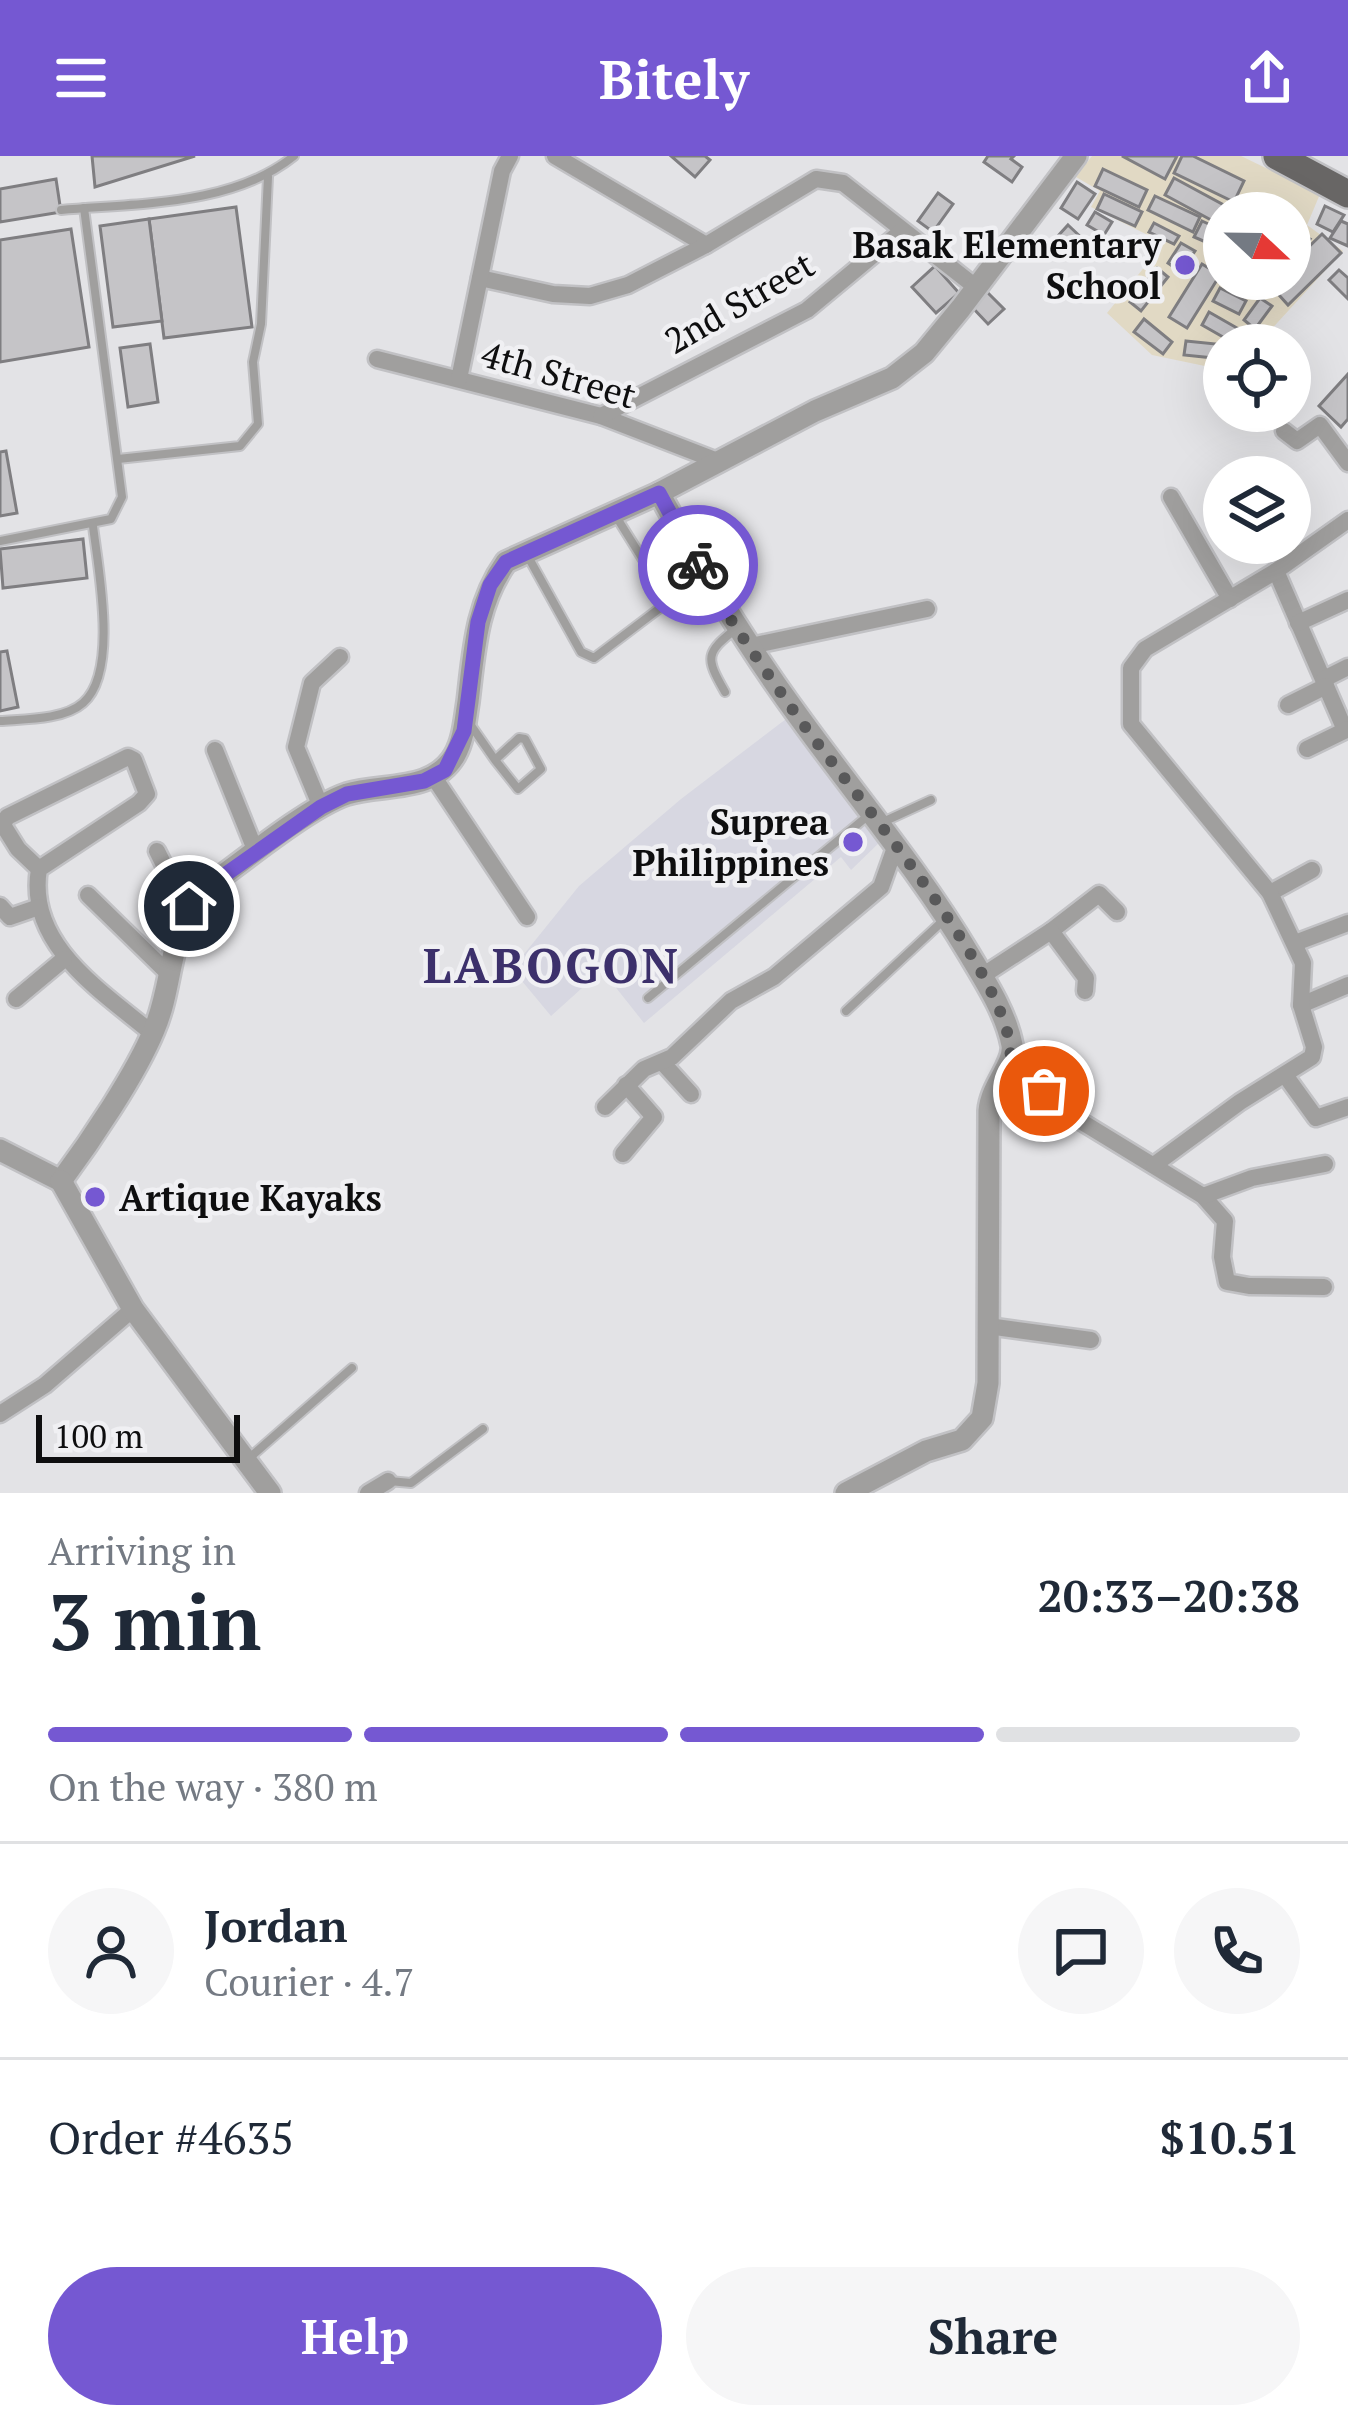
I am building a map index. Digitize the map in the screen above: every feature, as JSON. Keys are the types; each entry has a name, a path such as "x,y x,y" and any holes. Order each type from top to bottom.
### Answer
{"main road":[{"path":"1276,156 1348,194"}],"street":[{"path":"459,379 502,171 510,156"},
{"path":"555,156 706,244"},
{"path":"61,1181 153,1034 167,994 179,929 202,891 321,807 347,794 445,770 457,751 466,718 478,622 490,585 506,562 892,378 924,352 1076,156"},
{"path":"480,278 553,294 590,296 628,285 815,179 843,183 977,288"},
{"name":"2nd Street","path":"602,416 807,310 902,231"},
{"name":"4th Street","path":"377,359 602,416 720,462"},
{"path":"1311,431 1319,425 1348,464"},
{"path":"1285,432 1297,441 1309,432"},
{"path":"659,493 703,573 796,715 947,917 982,976 1012,1047 1010,1063 991,1093 989,1111 988,1383 976,1428 846,1493"},
{"path":"1171,497 1230,599"},
{"path":"1154,1165 1314,1052 1300,1005 1303,963 1295,943 1270,893 1131,724 1131,668 1138,656 1276,571 1348,520"},
{"path":"1276,571 1346,730 1307,749"},
{"path":"1298,623 1348,600"},
{"path":"745,637 927,609"},
{"path":"321,807 296,742 312,683 340,657"},
{"path":"1288,705 1348,668"},
{"path":"214,750 256,852"},
{"path":"39,869 2,825 7,818 128,757 134,760 146,794 39,869 35,891 64,959 153,1034"},
{"path":"433,776 526,917"},
{"path":"605,1107 644,1069 662,1062 731,1001 775,977 881,887 896,844"},
{"path":"157,851 189,906"},
{"path":"1270,893 1312,870"},
{"path":"982,976 1099,894 1117,912"},
{"path":"88,895 169,974"},
{"path":"0,906 10,917 39,907"},
{"path":"1295,943 1348,923"},
{"path":"1051,931 1086,978 1085,991"},
{"path":"16,999 64,959"},
{"path":"1300,1005 1348,985"},
{"path":"662,1062 691,1094"},
{"path":"1010,1063 1077,1119 1203,1196 1225,1221 1222,1257 1227,1282 1324,1287"},
{"path":"1285,1075 1316,1118 1348,1107"},
{"path":"623,1154 654,1117 626,1085"},
{"path":"0,1150 61,1181 133,1309 270,1493"},
{"path":"1203,1196 1252,1178 1325,1164"},
{"path":"0,1414 46,1385 133,1309"},
{"path":"988,1326 1091,1340"},
{"path":"368,1493 388,1481"}],"lane":[{"path":"61,210 237,188 268,177 294,156"},
{"path":"117,459 240,446 258,424 253,362 261,324 268,177"},
{"path":"0,541 93,526 111,519 120,507 84,208"},
{"path":"525,552 581,652 594,658 663,601 662,590 613,511"},
{"path":"0,721 47,717 83,704 98,680 104,649 93,526"},
{"path":"725,692 710,666 714,646 745,637"},
{"path":"466,718 496,760 518,789 542,769 525,739 519,738 496,760"},
{"path":"648,998 876,819 931,800"},
{"path":"846,1011 947,917"},
{"path":"246,1461 352,1368"},
{"path":"388,1481 410,1484 483,1429"}],"shaded area":[{"name":"Basak Elementary School","path":"1092,156 1241,156 1320,194 1311,215 1311,192 1203,192 1203,300 1298,300 1276,324 1203,324 1203,366 1152,355 1107,313 1164,243 1091,207 1100,191 1076,177"},
{"name":"Basak Elementary School","path":"1311,228 1343,251 1311,286"},
{"path":"790,716 882,840 851,870 841,857 644,1023 602,970 551,1016 512,969 579,886 681,799"}],"building":[{"path":"92,156 195,156 95,187"},
{"path":"671,156 705,156 710,160 695,177"},
{"path":"988,156 1014,156 1011,159 1022,167 1012,182 984,162"},
{"path":"1122,156 1177,156 1165,179"},
{"path":"1182,156 1193,156 1244,181 1239,192 1213,192 1174,173"},
{"path":"1103,169 1147,190 1139,207 1095,186"},
{"path":"1174,178 1203,194 1203,216 1165,195"},
{"path":"56,179 61,212 0,222 0,189"},
{"path":"1077,182 1095,194 1078,219 1061,208"},
{"path":"938,193 953,204 933,232 918,221"},
{"path":"1104,194 1142,212 1135,226 1097,209"},
{"path":"1155,196 1200,217 1193,232 1148,210"},
{"path":"1325,206 1344,215 1333,232 1317,224"},
{"path":"236,207 252,327 164,338 149,219"},
{"path":"1095,212 1112,222 1104,235 1087,225"},
{"path":"149,219 162,321 113,327 100,226"},
{"path":"1202,221 1203,221 1203,241 1194,237"},
{"path":"1341,221 1348,224 1348,246 1330,238"},
{"path":"1154,223 1179,236 1174,244 1149,232"},
{"path":"1068,225 1086,242 1074,254 1057,237"},
{"path":"71,229 89,347 0,362 0,240"},
{"path":"1322,234 1341,253 1311,282 1311,245"},
{"path":"1181,243 1195,251 1181,272 1168,263"},
{"path":"1203,265 1204,300 1187,328 1169,317"},
{"path":"935,266 959,293 936,313 912,287"},
{"path":"1157,268 1168,277 1141,311 1130,302"},
{"path":"1339,270 1348,278 1348,299 1329,280"},
{"path":"987,292 1004,309 988,324 972,307"},
{"path":"1244,300 1246,301 1239,314 1213,301"},
{"path":"1259,300 1272,306 1259,324 1244,320"},
{"path":"1209,312 1230,324 1203,324"},
{"path":"1144,319 1172,342 1163,354 1134,332"},
{"path":"1186,341 1203,343 1203,357 1184,355"},
{"path":"150,344 158,402 128,407 120,348"},
{"path":"1348,374 1348,419 1341,427 1319,406"},
{"path":"6,451 17,513 0,516 0,452"},
{"path":"83,539 87,578 3,588 0,549"},
{"path":"7,651 18,707 0,711 0,652"}],"way so far":[{"path":"698,565 796,715 938,904 998,1005 1012,1047 1010,1063 1044,1091"}],"place":[{"name":"Basak Elementary School","path":"1185,265"},
{"name":"Suprea Philippines","path":"853,842"},
{"name":"Artique Kayaks","path":"95,1197"}],"district":[{"name":"LABOGON","path":"552,965"}],"route":[{"path":"189,906 202,891 321,807 347,794 424,781 445,770 464,731 478,622 490,585 506,562 659,493 698,565"}]}
